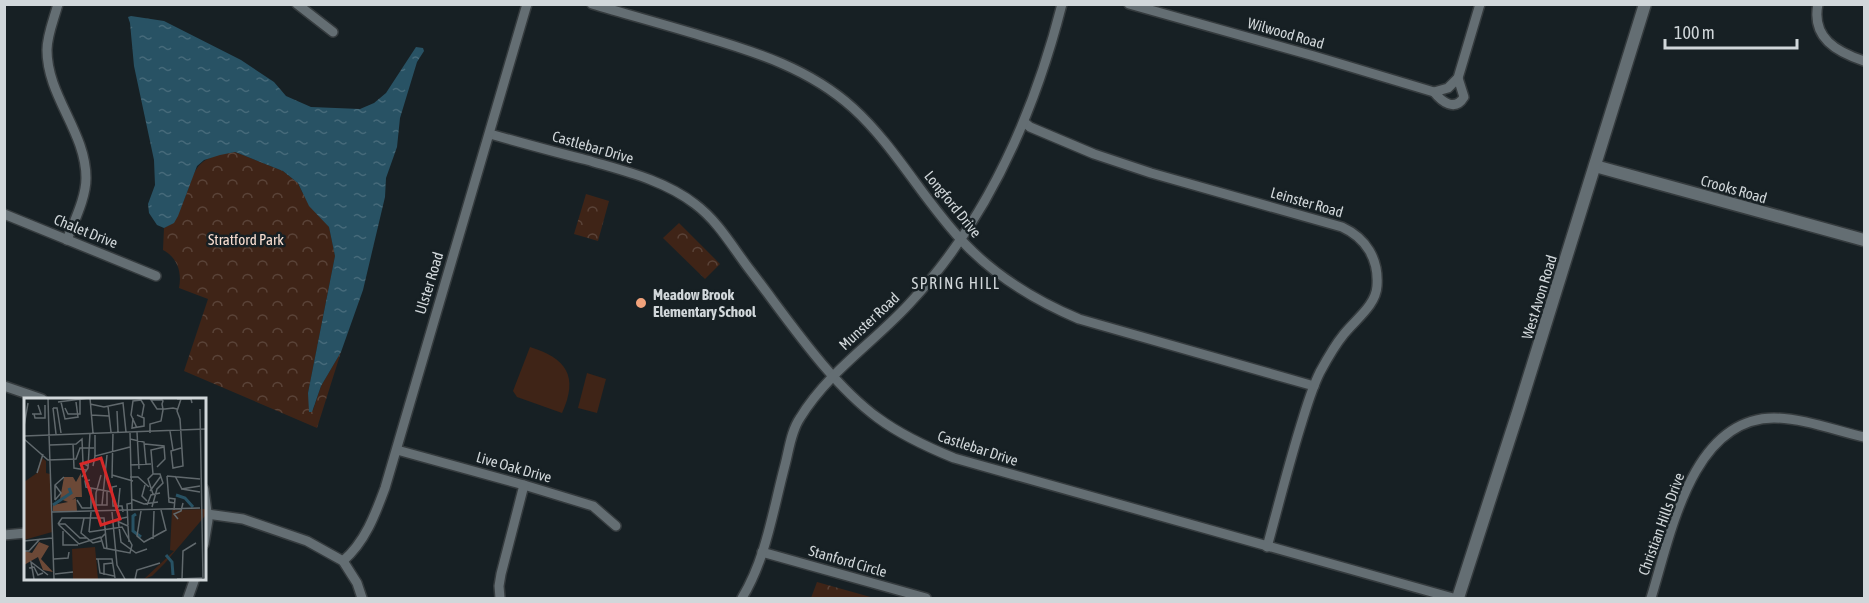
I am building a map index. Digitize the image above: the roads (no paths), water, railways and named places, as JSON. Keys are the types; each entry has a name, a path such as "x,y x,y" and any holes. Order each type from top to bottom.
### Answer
{"street":[{"path":"58,4 47,48 48,66 57,96 78,140 86,179 67,240"},
{"path":"297,4 333,32"},
{"name":"Ulster Road","path":"343,561 367,533 385,488 527,4"},
{"name":"Longford Drive","path":"592,4 743,48 806,74 854,108 960,239 1012,286 1043,304 1079,319 1314,386"},
{"name":"Munster Road","path":"742,598 749,587 762,552 797,421 811,400 834,375 908,306 960,239 994,186 1024,122 1045,66 1062,4"},
{"name":"Wilwood Road","path":"1129,4 1434,92 1441,101 1448,105 1455,105 1464,97 1458,78 1480,4"},
{"name":"West Avon Road","path":"1458,598 1645,4"},
{"path":"1818,4 1816,13 1818,30 1828,42 1842,52 1864,61"},
{"path":"1434,92 1448,88 1458,78"},
{"name":"Leinster Road","path":"1024,122 1030,127 1094,154 1151,173 1342,227 1362,239 1373,255 1377,286 1374,299 1344,334 1319,374 1290,460 1267,547"},
{"name":"Castlebar Drive","path":"490,134 646,178 674,190 696,205 717,224 761,284 834,375 877,417 903,435 954,458 1453,598"},
{"name":"Crooks Road","path":"1595,166 1864,240"},
{"name":"Chalet Drive","path":"4,214 156,276"},
{"path":"4,386 39,398"},
{"name":"Christian Hills Drive","path":"1651,598 1686,489 1712,447 1725,435 1755,421 1774,418 1795,420 1864,437"},
{"name":"Live Oak Drive","path":"397,450 593,506 616,526"},
{"path":"500,598 501,573 524,485"},
{"path":"206,506 206,524"},
{"path":"207,514 243,519 307,540 343,561 357,583 362,598"},
{"path":"4,535 24,533"},
{"name":"Stanford Circle","path":"762,552 926,598"},
{"path":"188,598 195,579"}],"water":[{"path":"128,17 164,21 241,60 274,82 286,96 311,107 360,109 374,103 386,93 416,47 423,48 424,51 417,62 400,118 397,147 386,178 385,197 363,290 341,352 321,386 312,412 309,412 308,393 335,256 329,227 309,206 298,183 283,171 235,152 204,160 197,166 174,223 164,228 157,225 149,213 148,204 155,185 154,160 134,66"}],"place":[{"name":"Meadow Brook Elementary School","path":"641,303"}],"district":[{"name":"SPRING HILL","path":"956,283"}],"park label":[{"name":"Stratford Park","path":"246,239"}]}
